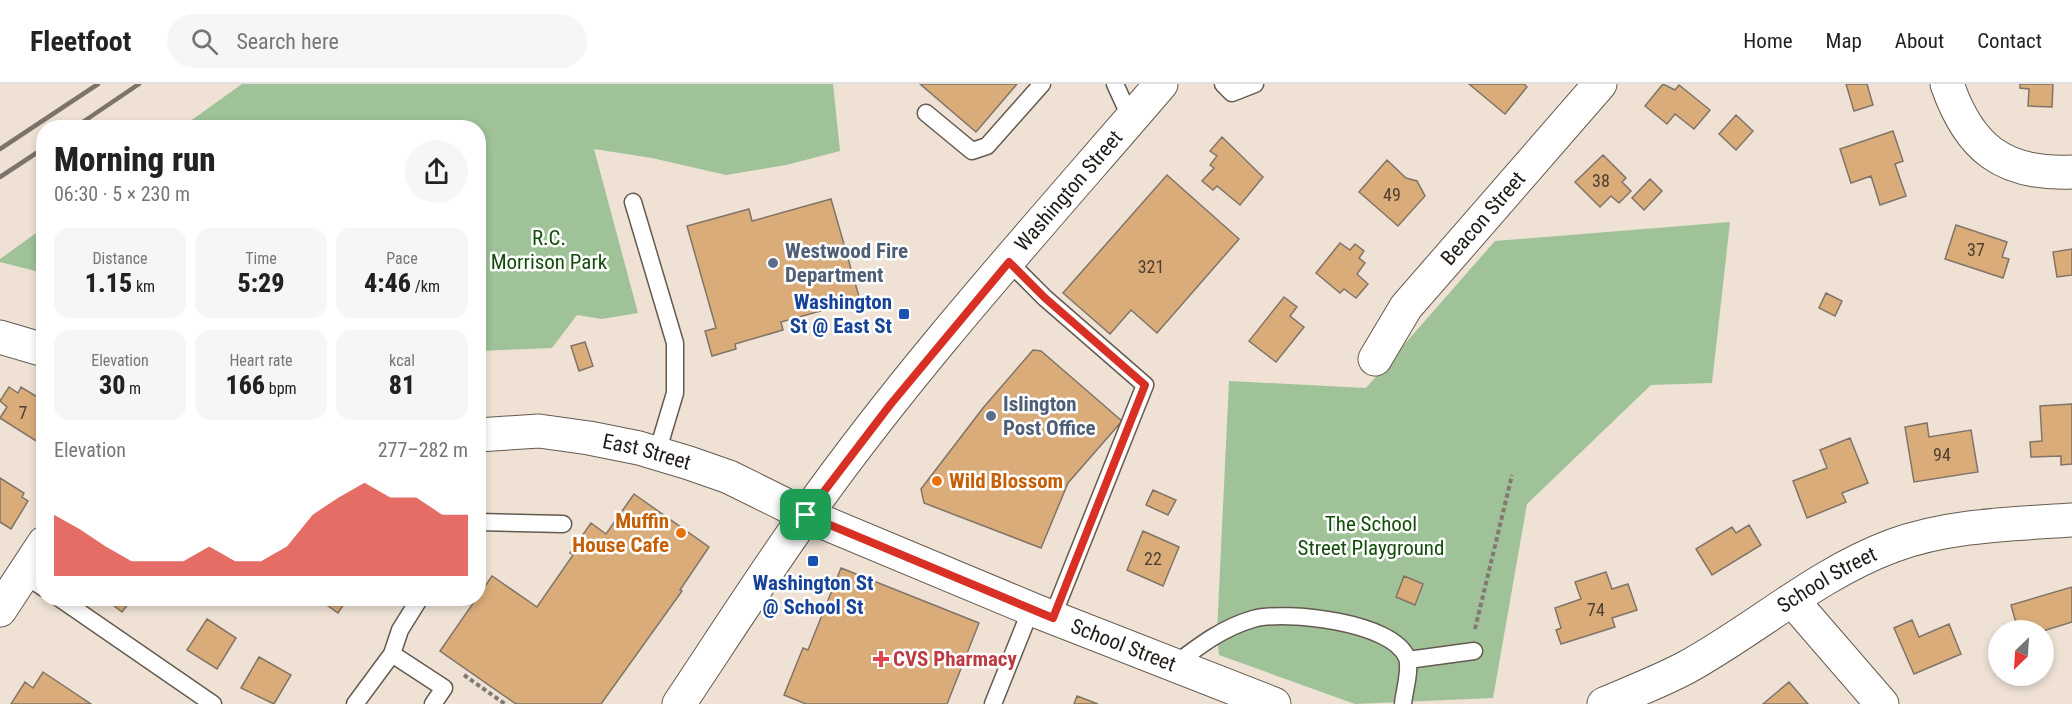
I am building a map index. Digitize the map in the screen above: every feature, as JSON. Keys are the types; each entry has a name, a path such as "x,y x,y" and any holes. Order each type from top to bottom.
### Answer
{"street":[{"name":"Washington Street","path":"679,704 806,515 890,405 1161,84"},
{"name":"Beacon Street","path":"1375,359 1406,307 1600,84"},
{"path":"1947,84 1958,114 1976,140 1996,156 2018,167 2053,173 2072,172"},
{"path":"0,337 36,348"},
{"name":"East Street","path":"486,434 539,431 589,438 657,453 729,477 806,515"},
{"name":"School Street","path":"806,515 1042,614 1274,704"},
{"name":"School Street","path":"1604,704 1688,666 1858,560 1893,546 1927,537 2005,524 2072,520"},
{"path":"0,610 33,581"},
{"path":"1792,600 1882,704"}],"lane":[{"path":"926,113 972,151 987,146 1042,84"},
{"path":"1115,84 1131,119"},
{"path":"1222,84 1232,93 1255,84"},
{"path":"633,201 675,343 675,393 657,453"},
{"path":"993,704 1042,614 1145,385 1045,298 1009,262"},
{"path":"486,522 563,524"},
{"path":"71,606 213,704"},
{"path":"355,704 392,654 399,630 415,606"},
{"path":"1174,665 1217,633 1253,619 1276,616 1344,622 1400,646 1408,660 1403,704"},
{"path":"1408,660 1474,651"},
{"path":"392,654 444,688 433,704"}],"path":[{"path":"1474,651 1475,630 1512,475"}],"green space":[{"name":"R.C. Morrison Park","path":"242,84 833,84 840,151 786,165 726,175 652,158 594,149 638,313 602,319 577,315 552,348 486,351 486,120 192,120"},
{"name":"The School Street Playground","path":"1730,222 1712,383 1651,385 1527,504 1493,698 1355,704 1219,655 1217,632 1229,381 1366,388 1495,241"},
{"path":"36,233 36,271 0,262 0,259"}],"building":[{"path":"920,84 1017,84 976,132"},
{"path":"1469,84 1524,84 1527,87 1505,114"},
{"path":"1663,84 1675,90 1679,85 1710,110 1694,129 1675,114 1667,124 1645,106"},
{"path":"1846,84 1867,84 1873,105 1854,111"},
{"path":"2020,84 2053,84 2052,107 2028,106 2029,89 2020,88"},
{"path":"1736,115 1753,131 1736,150 1719,134"},
{"path":"1893,131 1903,161 1895,164 1906,196 1880,205 1871,176 1851,183 1840,149"},
{"path":"1222,137 1263,177 1240,205 1217,186 1213,190 1202,181 1214,168 1210,165 1217,156 1210,151"},
{"path":"1603,155 1626,178 1622,182 1631,191 1619,203 1611,196 1600,207 1575,182"},
{"path":"1387,160 1406,178 1417,181 1425,196 1398,226 1359,192"},
{"path":"1167,175 1239,239 1157,333 1131,310 1110,334 1063,293"},
{"path":"1650,179 1662,191 1644,210 1632,198"},
{"name":"Westwood Fire Department","path":"831,199 860,300 781,322 783,330 735,344 736,349 712,356 705,331 716,328 687,226 749,209 752,221"},
{"path":"1956,225 2007,242 2002,257 2009,259 2003,278 1945,259"},
{"path":"1340,243 1350,250 1355,244 1364,251 1359,258 1365,263 1357,274 1368,284 1356,298 1344,289 1340,293 1316,273"},
{"path":"2072,249 2072,275 2057,277 2053,252"},
{"path":"1826,293 1842,301 1835,316 1819,308"},
{"path":"1284,297 1297,307 1290,316 1304,327 1276,362 1249,341"},
{"path":"585,342 593,366 579,371 571,346"},
{"path":"1033,350 1041,351 1122,421 1068,483 1041,548 924,503 921,489 983,408"},
{"path":"9,387 18,393 21,387 36,396 36,441 0,418 7,407 0,401"},
{"path":"2072,404 2072,464 2061,465 2061,456 2031,457 2030,442 2042,441 2040,406"},
{"path":"1927,423 1929,437 1971,430 1978,472 1914,482 1905,427"},
{"path":"1850,438 1868,483 1842,493 1846,502 1807,518 1793,481 1827,468 1820,450"},
{"path":"0,478 24,493 22,497 28,501 11,529 0,522"},
{"path":"1153,490 1176,500 1168,515 1146,505"},
{"path":"634,494 709,547 680,590 682,591 601,704 516,704 440,651 471,606 486,606 486,585 492,576 537,607 573,555 570,553 591,523 606,534"},
{"path":"1749,525 1761,545 1712,575 1696,549 1732,527 1736,533"},
{"path":"1143,531 1179,547 1163,586 1127,570"},
{"path":"841,568 979,623 947,704 806,704 784,695 803,648 808,650"},
{"path":"1606,572 1612,589 1628,584 1637,610 1612,618 1615,627 1561,644 1556,630 1561,628 1555,608 1581,599 1575,582"},
{"path":"1404,576 1423,584 1415,605 1396,597"},
{"path":"2072,587 2072,622 2054,628 2054,620 2015,620 2011,605"},
{"path":"114,606 127,606 122,612"},
{"path":"328,606 343,606 338,613"},
{"path":"207,619 236,638 217,669 187,650"},
{"path":"1912,620 1919,637 1949,624 1961,654 1914,674 1894,628"},
{"path":"259,657 291,675 274,704 241,688"},
{"path":"43,672 91,704 11,704 25,682 33,688"},
{"path":"1789,682 1808,704 1763,704"},
{"path":"1077,696 1098,704 1074,704"}],"railway":[{"path":"44,120 98,84"},
{"path":"86,120 139,84"},
{"path":"0,149 36,125"},
{"path":"0,177 36,153"}],"place":[{"name":"Westwood Fire Department","path":"773,263"},
{"name":"Washington St @ East St","path":"904,314"},
{"name":"Islington Post Office","path":"991,416"},
{"name":"Wild Blossom","path":"937,481"},
{"name":"Muffin House Cafe","path":"681,533"},
{"name":"Washington St @ School St","path":"813,561"},
{"name":"CVS Pharmacy","path":"881,659"}],"route":[{"path":"1009,262 1045,298 1145,385 1053,618 806,515 890,405 1009,262"}]}
